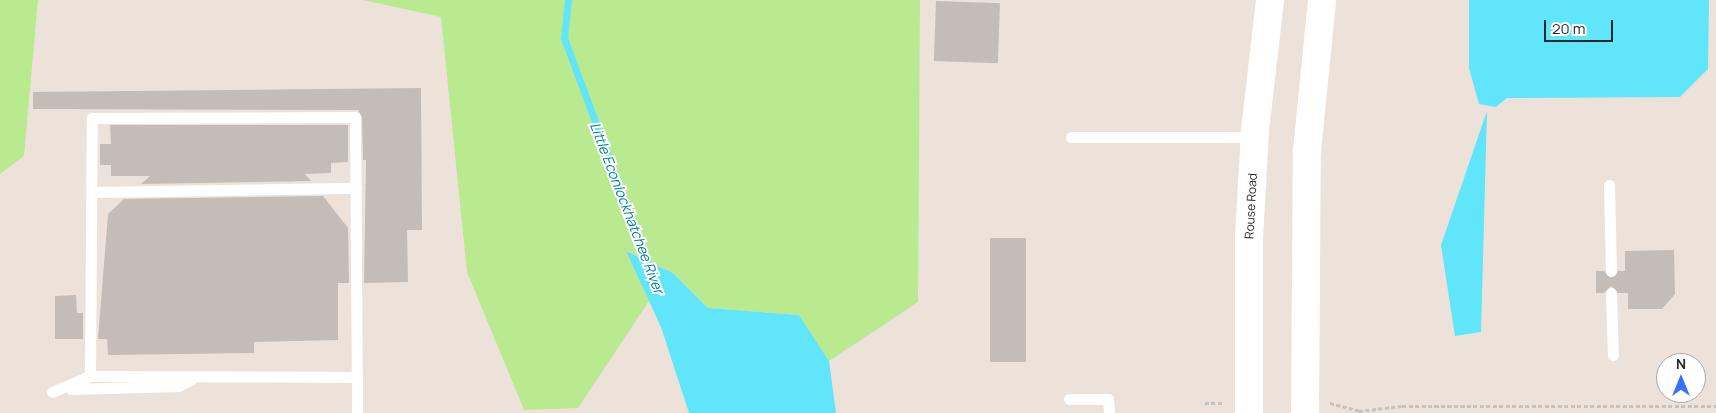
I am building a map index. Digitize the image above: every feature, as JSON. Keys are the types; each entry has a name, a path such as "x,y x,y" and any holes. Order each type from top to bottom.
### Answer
{"street":[{"name":"Rouse Road","path":"1249,413 1248,296 1254,137 1270,0"},
{"path":"1305,413 1307,151 1322,0"}],"lane":[{"path":"90,376 92,118 355,117 357,413"},
{"path":"1070,137 1254,137"},
{"path":"1609,185 1611,271"},
{"path":"92,192 356,188"},
{"path":"1611,293 1613,355"},
{"path":"195,378 178,386 91,386 52,392 90,376 357,378"},
{"path":"1068,399 1108,399 1109,413"}],"path":[{"path":"1339,403 1359,411 1402,406 1716,406"}],"green space":[{"path":"0,0 38,0 24,156 0,174"},
{"path":"363,0 920,0 918,302 829,361 799,315 708,308 673,273 627,251 649,301 578,408 524,410 467,272 441,17"}],"water":[{"path":"1469,0 1709,0 1708,69 1680,97 1507,98 1496,107 1479,104 1469,68"},
{"path":"1487,111 1481,332 1455,336 1441,245"},
{"path":"626,251 673,273 708,308 799,315 829,361 836,413 689,413 661,327"}],"building":[{"path":"936,1 1000,3 998,63 934,61"},
{"path":"421,88 422,230 407,230 408,282 364,283 366,160 363,160 362,117 358,110 33,109 33,92"},
{"path":"110,125 348,125 348,162 331,163 331,173 305,174 311,181 141,184 150,176 111,176 111,165 100,165 100,144 111,144"},
{"path":"323,196 348,228 349,283 338,283 338,340 254,342 254,353 108,355 107,339 98,339 108,214 124,199"},
{"path":"990,238 1026,238 1026,362 990,362"},
{"path":"1674,250 1675,294 1662,309 1628,309 1628,293 1618,293 1611,286 1604,293 1596,293 1596,271 1604,271 1611,278 1618,271 1625,271 1625,251"},
{"path":"76,295 77,313 83,313 83,339 55,339 55,296"}],"waterway":[{"name":"Little Econlockhatchee River","path":"568,0 564,38 650,269"}]}
